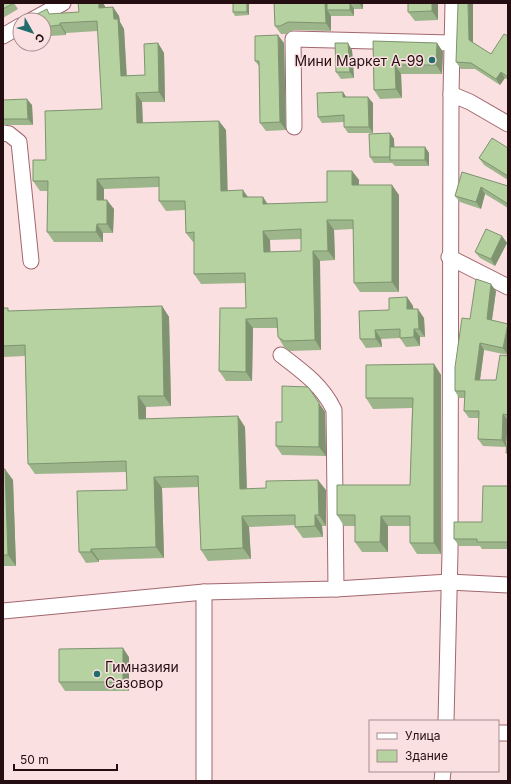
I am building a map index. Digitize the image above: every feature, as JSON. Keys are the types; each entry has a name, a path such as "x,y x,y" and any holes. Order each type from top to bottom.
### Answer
{"street":[{"path":"47,12 63,3"},
{"path":"446,720 449,582 449,257 451,43 453,3"},
{"path":"3,36 12,31"},
{"path":"294,127 293,39 451,43"},
{"path":"451,94 470,102 508,124"},
{"path":"3,133 9,134 19,142 31,261"},
{"path":"449,257 508,287"},
{"path":"281,354 312,379 327,396 334,410 336,589"},
{"path":"3,611 204,592 336,589 449,582 508,585"},
{"path":"204,592 204,781"}],"building":[{"path":"3,3 14,3 3,9"},
{"path":"78,3 99,3 99,8 113,7 114,19 118,19 121,76 145,75 144,44 158,43 159,92 136,93 137,123 219,121 221,191 243,190 243,197 263,197 263,204 327,202 327,171 352,171 352,185 392,185 392,282 354,283 353,220 327,220 328,251 313,251 315,340 284,341 278,337 277,318 246,319 246,372 219,371 220,308 246,308 245,273 194,274 194,232 186,233 185,201 159,201 159,177 97,179 97,200 107,200 107,224 97,224 96,232 47,232 48,181 33,181 33,160 46,160 45,111 102,109 97,21 60,23 60,25 52,26 52,14 79,12","holes":["301,229 301,251 264,252 263,231"]},
{"path":"233,3 247,3 247,12 233,12"},
{"path":"274,3 325,3 326,23 288,22 280,26 275,26"},
{"path":"327,3 350,3 350,10 327,10"},
{"path":"408,3 432,3 432,11 408,12"},
{"path":"458,3 468,3 469,40 491,54 504,34 508,36 508,77 501,72 496,79 471,63 456,62"},
{"path":"47,9 48,12 41,12"},
{"path":"278,35 280,122 260,123 259,61 255,61 255,36"},
{"path":"373,41 437,43 436,65 395,65 396,89 374,90"},
{"path":"335,43 348,43 350,72 336,72"},
{"path":"343,92 343,97 368,97 369,127 344,127 344,115 318,117 317,93"},
{"path":"27,99 28,119 3,119 3,100"},
{"path":"390,133 390,157 370,157 369,134"},
{"path":"492,138 508,148 508,176 479,158"},
{"path":"390,147 425,147 425,160 390,160"},
{"path":"462,172 508,186 508,204 481,187 476,202 455,196"},
{"path":"486,229 502,236 491,259 475,252"},
{"path":"476,279 491,284 487,319 508,324 503,348 480,343 475,380 496,380 500,355 508,356 508,415 503,414 502,440 478,439 479,411 464,411 465,391 455,391 455,367 462,318 470,319"},
{"path":"407,297 407,309 418,309 419,329 414,329 414,337 400,338 400,329 375,330 376,339 360,339 359,311 389,310 389,298"},
{"path":"162,306 164,396 138,396 139,419 238,416 240,489 266,488 266,481 318,480 319,515 315,515 315,526 295,527 295,515 242,516 243,548 201,550 198,476 154,477 156,547 91,549 91,552 79,552 77,491 127,490 126,461 28,464 25,345 3,346 3,308 8,308 8,311"},
{"path":"434,364 434,543 410,543 410,516 381,516 380,542 355,542 355,515 337,515 337,485 410,485 413,398 366,398 366,365"},
{"path":"282,386 308,387 319,403 319,447 276,446 276,422 282,422"},
{"path":"507,443 508,453 506,453"},
{"path":"3,469 5,469 8,555 3,555"},
{"path":"483,486 508,486 508,542 477,542 477,539 454,539 454,522 482,522"},
{"name":"Гимназияи Сазовор","path":"123,648 123,682 59,682 59,649"}],"place":[{"name":"Мини Маркет А-99","path":"432,60"},
{"name":"Гимназияи Сазовор","path":"97,674"}]}
